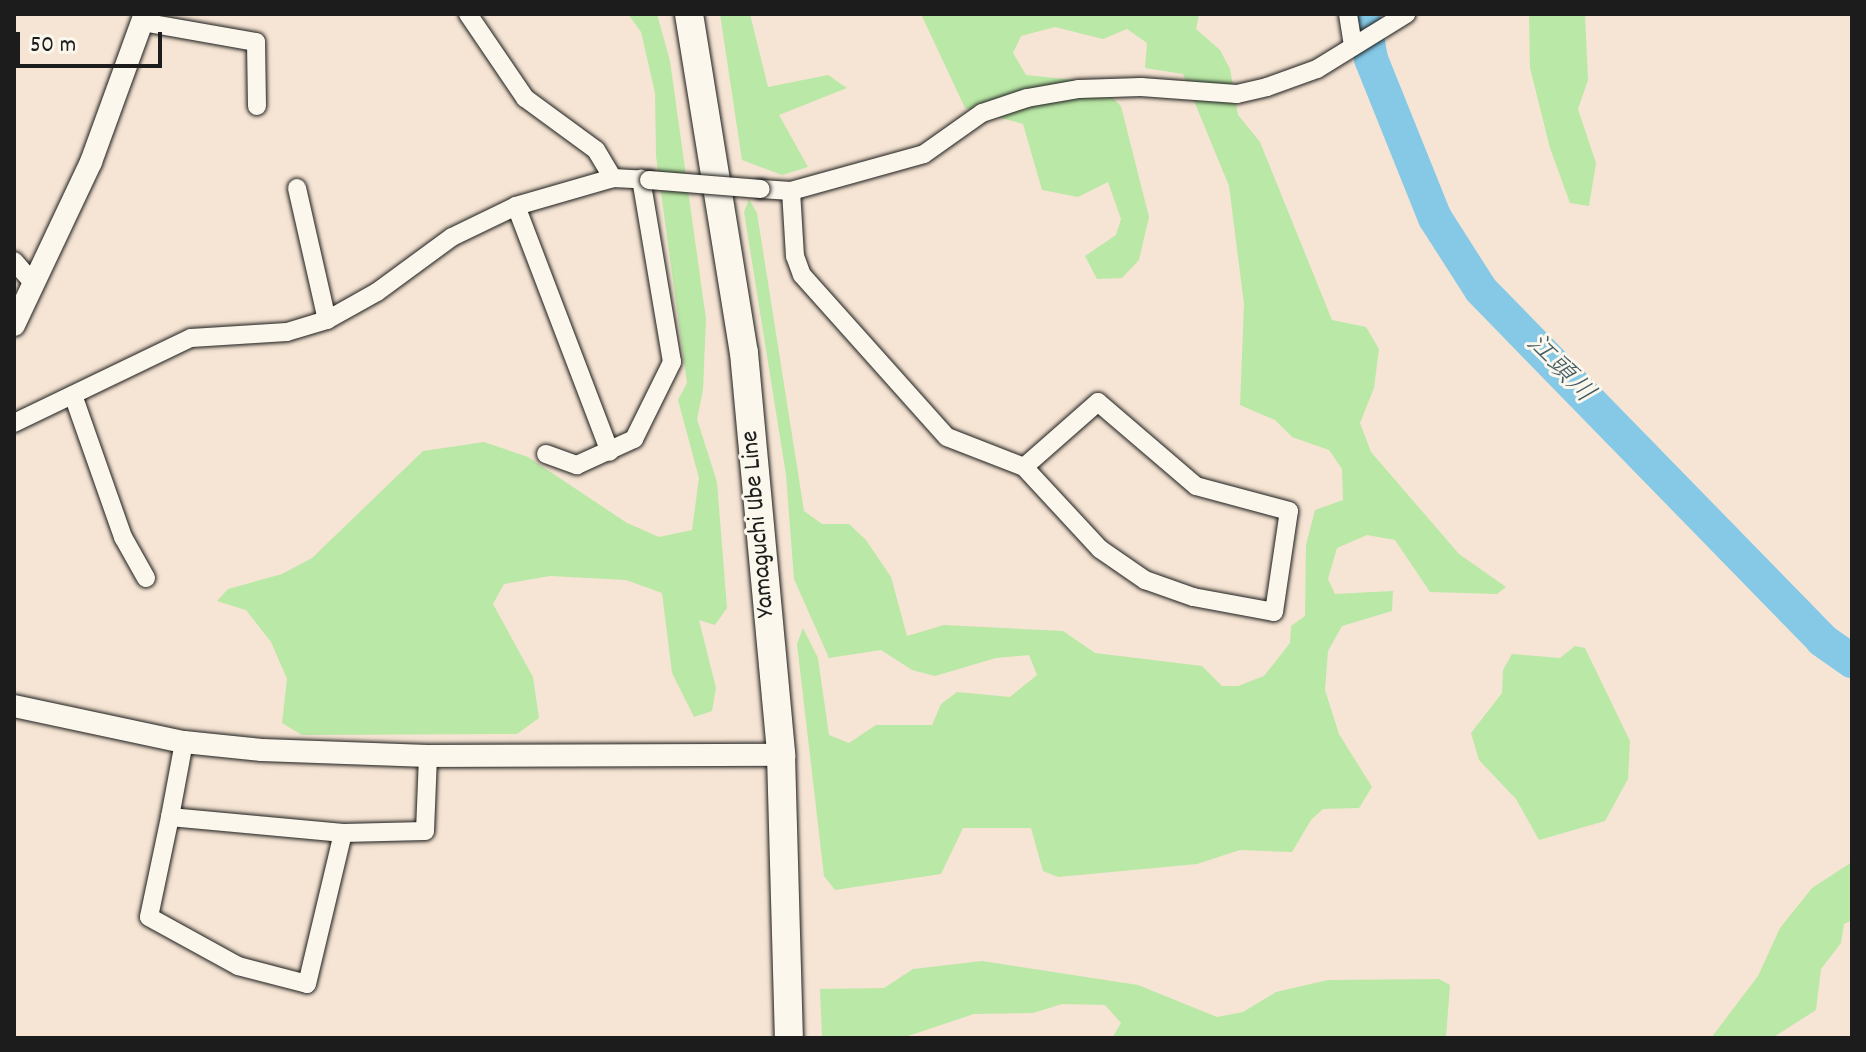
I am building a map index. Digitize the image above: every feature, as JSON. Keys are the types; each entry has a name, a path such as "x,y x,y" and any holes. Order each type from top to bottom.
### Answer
{"main road":[{"name":"Yamaguchi Ube Line","path":"689,14 744,353 781,755 789,1038"}],"street":[{"path":"468,14 525,98 596,150 613,178"},
{"path":"1348,14 1355,44"},
{"path":"14,423 191,338 287,332 327,320 377,292 452,237 516,206 613,178 791,191 924,154 982,113 1027,98 1141,87 1237,94 1317,69 1406,14"},
{"path":"14,325 91,162 144,18 256,42 257,106"},
{"path":"546,454 577,465 634,439 672,362 645,180"},
{"path":"297,188 327,320"},
{"path":"791,191 795,256 802,275 947,437 1024,467 1100,549 1145,580 1193,597 1274,612 1289,511 1196,486 1098,402 1024,467"},
{"path":"516,206 610,452"},
{"path":"14,261 34,284"},
{"path":"73,395 123,537 146,578"},
{"path":"14,706 184,742 428,756 781,755"},
{"path":"184,742 149,917 238,966 307,984 343,833"},
{"path":"170,817 343,833 425,831 428,756"}],"green space":[{"path":"628,14 657,14 670,61 706,319 703,390 697,419 717,482 727,608 715,625 699,620 716,688 712,711 694,717 672,673 662,593 626,580 550,576 504,584 493,604 533,677 539,718 517,734 302,735 282,723 287,679 271,642 246,610 217,601 228,589 282,574 312,558 423,451 484,442 528,457 627,523 659,537 692,530 699,478 678,400 687,383 656,156 655,93 641,32"},
{"path":"720,14 750,14 768,87 828,75 847,88 779,115 808,167 782,175 742,160"},
{"path":"921,14 1199,14 1196,29 1220,50 1230,69 1238,115 1260,142 1332,320 1366,327 1379,349 1374,388 1360,423 1371,452 1459,554 1506,587 1497,594 1430,592 1395,540 1367,535 1337,548 1328,579 1335,594 1393,591 1392,611 1342,626 1328,651 1325,690 1339,734 1372,787 1359,808 1323,809 1311,820 1292,852 1240,850 1197,864 1058,877 1043,871 1031,828 963,828 941,874 835,890 824,876 797,644 803,628 818,658 829,735 849,743 876,725 932,725 941,704 957,692 1010,697 1037,675 1029,655 996,658 935,676 912,670 881,650 829,658 794,579 786,475 744,212 749,199 757,213 804,511 822,524 849,524 866,540 891,577 907,636 944,625 1063,631 1095,653 1202,666 1222,686 1238,686 1264,676 1290,643 1291,626 1305,616 1306,545 1315,510 1343,500 1342,469 1329,450 1292,437 1275,420 1240,405 1244,304 1229,186 1183,74 1145,68 1147,43 1127,29 1103,39 1055,27 1021,36 1013,53 1026,75 1096,82 1121,106 1149,217 1139,260 1122,278 1097,279 1085,256 1116,235 1121,219 1108,182 1078,197 1042,190 1023,124 965,108"},
{"path":"1529,14 1585,14 1588,80 1578,109 1596,163 1589,206 1570,203 1550,148 1530,68"},
{"path":"1575,646 1585,648 1630,741 1628,779 1605,821 1539,840 1516,799 1479,760 1471,733 1502,693 1503,670 1512,654 1560,658"},
{"path":"1852,862 1852,920 1844,924 1841,943 1821,969 1816,1010 1772,1038 1711,1038 1758,976 1780,928 1812,888"},
{"path":"982,961 1138,985 1217,1017 1243,1012 1276,992 1328,980 1439,979 1450,985 1446,1038 1112,1038 1121,1023 1105,1005 1062,1004 1033,1013 974,1014 902,1038 822,1038 820,989 884,988 913,969"}],"waterway":[{"name":"江頭川","path":"1363,14 1371,59 1435,218 1481,290 1822,640 1852,661"}]}
